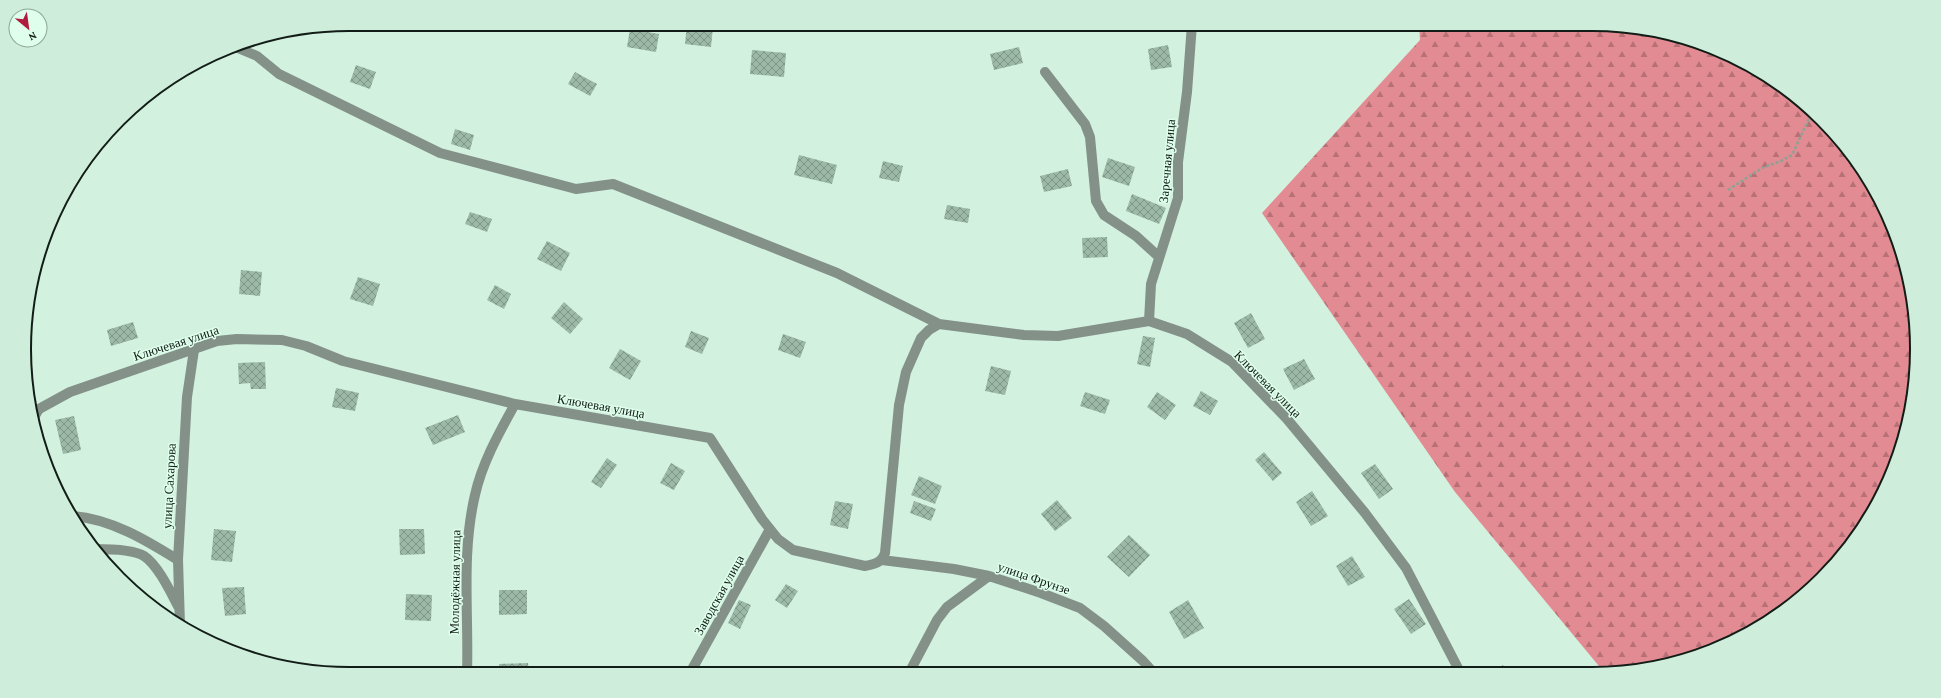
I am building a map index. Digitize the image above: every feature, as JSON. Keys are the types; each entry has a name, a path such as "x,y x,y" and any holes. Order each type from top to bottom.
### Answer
{"street":[{"name":"Заречная улица","path":"1150,321 1151,284 1158,256 1173,219 1178,198 1178,162 1187,92 1191,31"},
{"name":"Ключевая улица","path":"242,50 257,56 279,74 440,153 576,189 613,184 837,273 939,324 1024,335 1058,336 1150,321 1187,334 1232,362 1287,419 1365,513 1406,568 1457,667"},
{"path":"1045,72 1085,124 1090,137 1096,201 1104,215 1136,236 1158,256"},
{"path":"882,560 885,553 899,405 906,372 921,338 929,330 939,324"},
{"name":"Ключевая улица","path":"37,412 39,409 70,392 218,341 237,339 282,340 306,346 344,361 515,404 710,438 778,539 794,550 865,566 876,564 882,560"},
{"name":"улица Сахарова","path":"180,618 178,560 187,397 194,350"},
{"name":"Молодёжная улица","path":"467,667 467,539 470,516 475,494 485,465 497,437 515,404"},
{"path":"79,517 127,531 178,560"},
{"name":"Заводская улица","path":"693,667 770,529"},
{"path":"101,548 124,550 144,555 162,577 180,609"},
{"name":"улица Фрунзе","path":"882,560 954,569 989,576 1041,593 1080,608 1104,626 1148,667"},
{"path":"912,667 937,620 947,607 989,576"}],"path":[{"path":"1728,190 1762,168 1792,155 1810,117"}],"green space":[{"path":"1419,31 1613,32 1654,37 1714,55 1769,85 1802,110 1817,124 1844,155 1856,172 1877,208 1886,227 1899,267 1904,287 1909,328 1910,349 1907,391 1904,411 1893,451 1886,471 1867,508 1844,543 1831,559 1802,588 1786,601 1769,613 1733,634 1694,650 1654,661 1599,667 1455,492 1262,213 1420,40"}],"building":[{"path":"630,31 642,31 659,34 656,52 627,47"},
{"path":"686,31 713,31 711,47 685,44"},
{"path":"1168,45 1172,67 1151,70 1148,49"},
{"path":"1019,47 1023,63 994,70 990,54"},
{"path":"752,50 786,53 784,77 750,74"},
{"path":"356,65 376,72 370,89 350,82"},
{"path":"575,72 597,84 590,96 568,84"},
{"path":"455,129 474,135 470,150 451,144"},
{"path":"799,155 837,165 832,184 794,175"},
{"path":"1108,158 1135,167 1129,186 1102,177"},
{"path":"883,161 903,166 899,182 879,178"},
{"path":"1068,169 1072,186 1044,192 1040,176"},
{"path":"1132,194 1166,208 1159,224 1126,211"},
{"path":"947,205 970,209 968,223 944,219"},
{"path":"470,212 492,219 487,232 465,224"},
{"path":"1107,237 1108,257 1083,258 1082,238"},
{"path":"547,241 570,253 561,271 537,259"},
{"path":"241,270 262,272 260,296 239,294"},
{"path":"358,277 380,284 373,306 350,299"},
{"path":"495,285 511,294 504,309 487,300"},
{"path":"564,302 583,319 570,334 551,318"},
{"path":"1251,313 1265,339 1248,348 1234,323"},
{"path":"133,322 138,338 111,346 107,330"},
{"path":"691,331 709,338 702,354 685,347"},
{"path":"783,334 806,342 800,358 778,350"},
{"path":"1143,336 1155,338 1150,367 1137,364"},
{"path":"620,349 641,361 630,380 609,368"},
{"path":"1304,359 1315,379 1294,390 1283,369"},
{"path":"265,362 266,389 251,389 250,383 239,384 238,363"},
{"path":"991,366 1011,371 1005,395 985,391"},
{"path":"336,388 359,393 355,411 332,407"},
{"path":"1201,391 1218,401 1210,415 1193,406"},
{"path":"1085,392 1110,400 1105,414 1080,406"},
{"path":"1157,392 1176,405 1165,420 1147,407"},
{"path":"458,415 465,432 433,445 425,428"},
{"path":"74,416 81,450 63,454 55,420"},
{"path":"1264,452 1282,473 1273,481 1255,460"},
{"path":"607,458 617,465 601,488 591,482"},
{"path":"671,463 685,471 674,490 660,483"},
{"path":"1375,464 1393,489 1379,499 1361,473"},
{"path":"919,476 942,486 935,504 911,495"},
{"path":"1312,491 1328,516 1311,526 1296,502"},
{"path":"1057,500 1072,518 1055,531 1041,514"},
{"path":"835,501 853,504 848,529 830,525"},
{"path":"914,501 936,509 931,521 910,513"},
{"path":"214,529 236,531 232,562 211,560"},
{"path":"399,529 424,529 425,554 400,555"},
{"path":"1129,535 1150,555 1129,577 1107,557"},
{"path":"1352,556 1365,577 1348,586 1336,566"},
{"path":"786,584 798,591 787,608 775,600"},
{"path":"244,587 246,614 225,616 222,588"},
{"path":"499,590 527,590 527,614 499,615"},
{"path":"406,594 432,595 431,621 405,620"},
{"path":"1409,599 1426,624 1411,634 1394,609"},
{"path":"739,600 751,605 740,629 728,623"},
{"path":"1188,600 1204,628 1184,639 1169,612"},
{"path":"528,663 528,667 499,667 499,664"}]}
